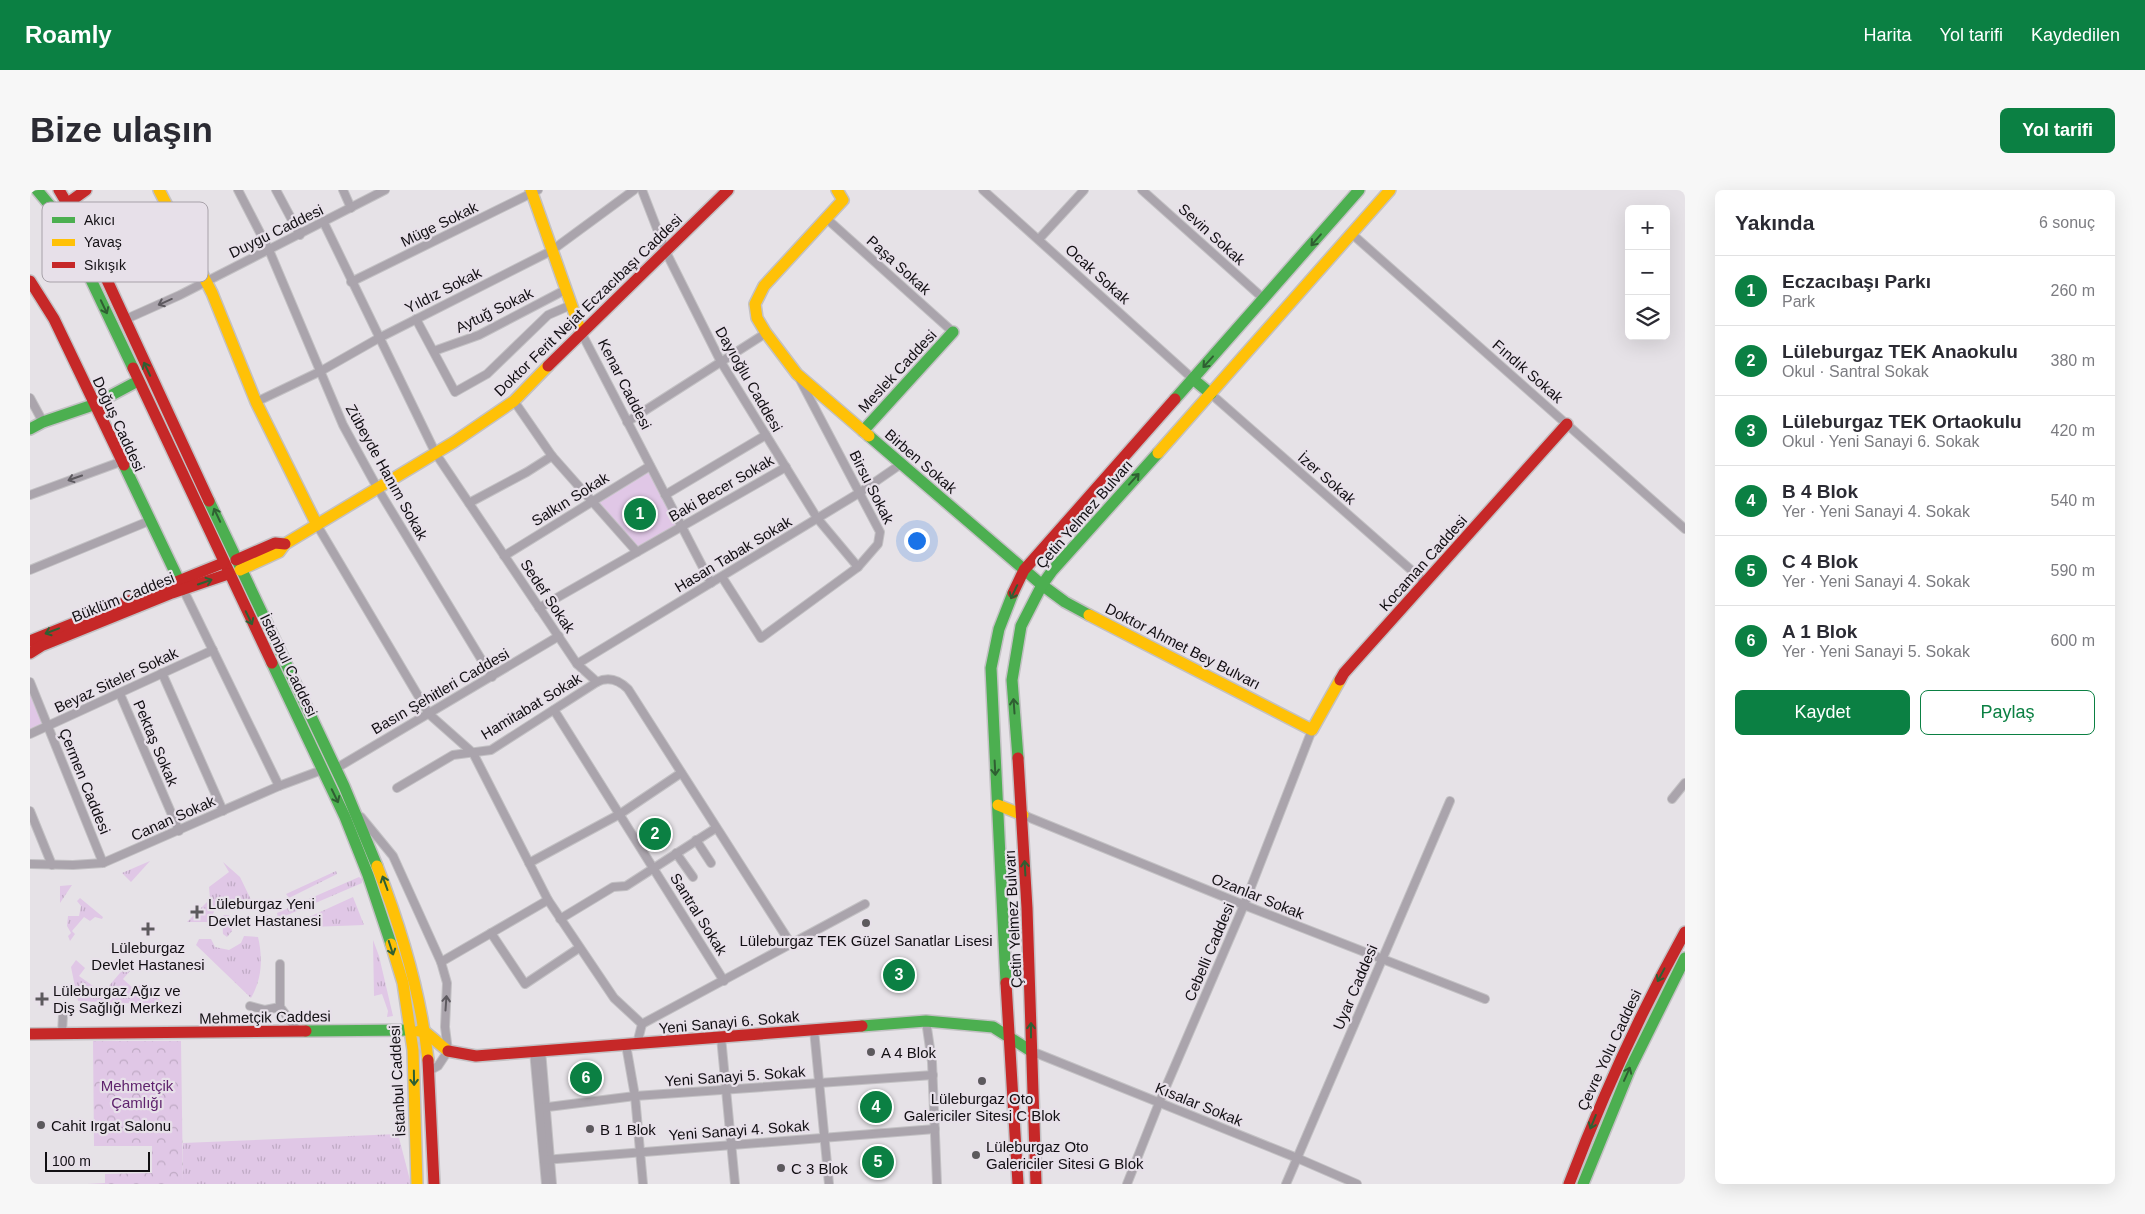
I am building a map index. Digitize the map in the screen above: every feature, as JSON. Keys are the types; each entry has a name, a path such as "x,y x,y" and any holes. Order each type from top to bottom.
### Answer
{"main road":[{"name":"İstanbul Caddesi","path":"37,190 47,202"},
{"name":"İstanbul Caddesi","path":"59,190 67,202"},
{"path":"69,202 86,190"},
{"path":"159,190 165,202"},
{"name":"Doktor Ferit Nejat Eczacıbaşı Caddesi","path":"238,565 275,543 280,542 284,544 378,489 436,454 514,401 728,190"},
{"name":"Çetin Yelmez Bulvarı","path":"1018,1184 1003,938 991,668 994,644 1001,619 1024,570 1359,190"},
{"name":"Çetin Yelmez Bulvarı","path":"1036,1184 1031,1051 1031,989 1023,815 1012,680 1021,626 1042,585 1078,541 1211,394 1390,190"},
{"name":"Kenar Caddesi","path":"534,191 551,251 582,332"},
{"path":"827,218 840,195"},
{"name":"Birsu Sokak","path":"797,374 757,318 755,304 764,286 827,218"},
{"path":"1335,219 1352,234"},
{"name":"Doğuş Caddesi","path":"30,281 54,319 120,462 181,585"},
{"name":"İstanbul Caddesi","path":"92,282 345,817 370,881 403,983 411,1030 418,1184"},
{"name":"İstanbul Caddesi","path":"107,282 238,565 371,845 402,929 424,1031 429,1071 434,1184"},
{"path":"206,282 256,402 317,525"},
{"name":"Meslek Caddesi","path":"863,431 953,332"},
{"name":"Birben Sokak","path":"797,374 1042,585"},
{"path":"1193,380 1211,394"},
{"path":"30,428 42,422 93,405 138,381"},
{"name":"Kocaman Caddesi","path":"1312,730 1344,673 1567,424"},
{"name":"Büklüm Caddesi","path":"30,642 37,637 238,565"},
{"name":"Büklüm Caddesi","path":"30,653 41,646 181,585"},
{"name":"Doktor Ahmet Bey Bulvarı","path":"1042,585 1065,602 1312,730"},
{"path":"998,805 1023,815"},
{"name":"Çevre Yolu Caddesi","path":"1569,1184 1617,1065 1654,989 1685,932"},
{"name":"Çevre Yolu Caddesi","path":"1583,1184 1627,1074 1658,1007 1685,958"},
{"name":"Yeni Sanayi 6. Sokak","path":"448,1051 476,1056 926,1021 993,1027 1031,1051"},
{"path":"424,1031 448,1051"},
{"name":"Mehmetçik Caddesi","path":"30,1034 424,1031"}],"street":[{"name":"Zübeyde Hanım Sokak","path":"238,190 269,250 343,425 378,489 492,677"},
{"path":"276,190 300,235"},
{"path":"343,190 351,208"},
{"name":"Duygu Caddesi","path":"208,280 386,190"},
{"name":"Yıldız Sokak","path":"256,402 551,251 634,190"},
{"name":"Dayıoğlu Caddesi","path":"642,190 666,252 721,362 817,518 858,567"},
{"name":"Ocak Sokak","path":"983,190 1193,380"},
{"path":"1039,239 1084,190"},
{"name":"Sevin Sokak","path":"1142,190 1264,299"},
{"name":"Müge Sokak","path":"351,282 534,191"},
{"name":"Paşa Sokak","path":"827,218 953,332"},
{"name":"Sedef Sokak","path":"324,223 436,454 576,664 597,682"},
{"name":"Fındık Sokak","path":"1352,234 1685,529"},
{"name":"Duygu Caddesi","path":"124,320 204,282"},
{"name":"Aytuğ Sokak","path":"434,351 479,335 565,290"},
{"path":"416,319 455,392 487,374 548,315 571,305"},
{"name":"Kenar Caddesi","path":"582,332 711,583"},
{"path":"627,422 766,333"},
{"name":"Birsu Sokak","path":"722,577 761,638 858,567 878,544 880,532 797,374"},
{"name":"İzer Sokak","path":"1211,394 1426,583"},
{"path":"30,398 42,422"},
{"path":"514,401 552,456 637,552"},
{"path":"666,495 766,435"},
{"path":"469,503 552,456"},
{"path":"30,495 120,462"},
{"name":"Hasan Tabak Sokak","path":"576,664 859,494 901,464"},
{"name":"Salkın Sokak","path":"504,556 650,466"},
{"name":"Baki Becer Sokak","path":"539,608 786,467"},
{"path":"30,570 149,520"},
{"path":"317,525 428,714 473,752 548,900 560,919 614,998 642,1024"},
{"name":"Doğuş Caddesi","path":"181,585 279,786"},
{"name":"Basın Şehitleri Caddesi","path":"334,768 559,636"},
{"name":"Beyaz Siteler Sokak","path":"30,734 213,650"},
{"path":"162,673 224,811"},
{"path":"597,682 614,680 628,689 791,944"},
{"name":"Çermen Caddesi","path":"30,682 103,862"},
{"name":"Hamitabat Sokak","path":"397,788 453,754 491,750 597,682"},
{"name":"Pektaş Sokak","path":"120,694 179,831"},
{"name":"Santral Sokak","path":"554,710 724,981"},
{"name":"Cebelli Caddesi","path":"1127,1184 1159,1103 1244,905 1312,730"},
{"name":"Canan Sokak","path":"30,864 52,865 103,862 179,831 279,786 322,770"},
{"path":"529,863 620,814 682,774"},
{"path":"1672,799 1685,783"},
{"name":"Uyar Caddesi","path":"1286,1184 1450,801"},
{"path":"353,808 374,830 393,856 441,962 447,983 445,1027 448,1051 438,1066 429,1071"},
{"path":"30,812 52,865"},
{"name":"Ozanlar Sokak","path":"1023,815 1244,905 1485,999"},
{"path":"560,919 613,887 626,886 716,828"},
{"path":"696,840 711,863"},
{"path":"676,853 692,877"},
{"path":"441,962 548,900"},
{"path":"643,1184 631,1044 642,1024 865,904"},
{"path":"491,933 524,984 580,948"},
{"path":"280,964 280,1007 298,1031"},
{"path":"250,1006 265,1010 280,1007"},
{"path":"62,1033 64,1015"},
{"path":"926,1021 933,1075 936,1184"},
{"path":"814,1030 829,1184"},
{"path":"722,1037 734,1184"},
{"path":"538,1050 547,1159 546,1184"},
{"name":"Kısalar Sokak","path":"1031,1051 1297,1158 1356,1184"},
{"name":"Yeni Sanayi 5. Sokak","path":"543,1107 636,1096 933,1075"},
{"name":"Yeni Sanayi 4. Sokak","path":"547,1159 935,1129"},
{"path":"547,1159 552,1184"}],"green space":[{"path":"649,471 679,527 638,549 596,502"},
{"path":"30,693 41,719 41,725 30,731"},
{"path":"150,861 131,882 122,873"},
{"path":"223,862 240,877 255,908 240,909 233,903 223,902 217,906 211,922 187,922 210,899 209,887 229,872"},
{"path":"336,871 337,874 289,898 286,894"},
{"path":"359,877 362,879 362,883 278,919 277,913"},
{"path":"72,885 60,903 60,886"},
{"path":"353,897 364,925 285,928"},
{"path":"80,898 103,917 102,919 95,917 90,921 84,917 72,931 75,934 70,941 68,936 71,933 67,926 68,916 79,916 81,906 77,901"},
{"path":"265,914 271,920 265,926 259,920"},
{"path":"229,915 232,931 227,937 223,934 222,917"},
{"path":"244,936 258,937 261,953 259,976 251,998 196,945 199,939 211,939 215,947 229,950 241,943"},
{"path":"373,940 379,956 393,1016 387,1017 388,1011 382,994 374,996"},
{"path":"76,960 85,968 79,976 103,993 125,967 130,971 123,979 135,990 142,983 165,1005 78,1001 71,967"},
{"name":"Mehmetçik Çamlığı","path":"93,1041 181,1041 183,1184 87,1184 105,1183 105,1174 152,1173 152,1146 94,1146"},
{"path":"398,1134 411,1184 183,1184 183,1143"}],"traffic: fast":[{"path":"37,190 47,202"},
{"path":"1175,399 1359,190"},
{"path":"92,282 133,368"},
{"path":"863,431 953,332"},
{"path":"1193,379 1211,394"},
{"path":"30,429 43,422 93,405 138,381"},
{"path":"869,436 1042,585 1065,602 1089,615"},
{"path":"1018,758 1012,680 1021,626 1042,585 1052,571 1158,453"},
{"path":"124,465 183,589"},
{"path":"209,501 344,786 377,866"},
{"path":"1006,983 991,668 999,629 1013,593"},
{"path":"272,663 345,817 368,875 391,944"},
{"path":"1583,1184 1630,1069 1685,958"},
{"path":"862,1026 926,1021 993,1027 1031,1051"},
{"path":"306,1031 411,1030"}],"traffic: slow":[{"path":"159,190 165,202"},
{"path":"531,190 581,332"},
{"path":"837,190 843,200 764,286 755,304 757,318 797,374 869,436"},
{"path":"1158,453 1390,190"},
{"path":"206,282 256,402 317,525"},
{"path":"240,570 279,552 285,544 454,442 514,401 548,366"},
{"path":"1089,615 1312,730 1340,680"},
{"path":"998,805 1023,815"},
{"path":"377,866 409,961 425,1035 428,1060"},
{"path":"391,944 403,983 413,1050 417,1184"},
{"path":"419,1031 424,1031 448,1051"}],"traffic: jam":[{"path":"59,190 66,202"},
{"path":"69,202 86,190"},
{"path":"548,366 728,190"},
{"path":"30,281 54,319 124,465"},
{"path":"108,282 209,501"},
{"path":"133,368 272,663"},
{"path":"1013,593 1024,570 1175,399"},
{"path":"1340,680 1344,673 1567,424"},
{"path":"236,560 275,543 285,544"},
{"path":"30,641 223,563"},
{"path":"30,653 41,646 172,593 228,574"},
{"path":"1018,758 1027,908 1036,1184"},
{"path":"1569,1184 1622,1056 1685,932"},
{"path":"1006,983 1018,1184"},
{"path":"448,1051 476,1056 862,1026"},
{"path":"30,1034 306,1031"},
{"path":"428,1060 434,1184"}],"place":[{"name":"Eczacıbaşı Parkı","path":"640,514"},
{"name":"Lüleburgaz TEK Anaokulu","path":"655,834"},
{"name":"Lüleburgaz Yeni Devlet Hastanesi","path":"197,912"},
{"name":"Lüleburgaz TEK Güzel Sanatlar Lisesi","path":"866,923"},
{"name":"Lüleburgaz Devlet Hastanesi","path":"148,929"},
{"name":"Lüleburgaz TEK Ortaokulu","path":"899,975"},
{"name":"Lüleburgaz Ağız ve Diş Sağlığı Merkezi","path":"42,999"},
{"name":"A 4 Blok","path":"871,1052"},
{"name":"A 1 Blok","path":"586,1078"},
{"name":"Lüleburgaz Oto Galericiler Sitesi C Blok","path":"982,1081"},
{"name":"B 4 Blok","path":"876,1107"},
{"name":"Cahit Irgat Salonu","path":"41,1125"},
{"name":"B 1 Blok","path":"590,1129"},
{"name":"Lüleburgaz Oto Galericiler Sitesi G Blok","path":"976,1155"},
{"name":"C 4 Blok","path":"878,1162"},
{"name":"C 3 Blok","path":"781,1168"}]}
